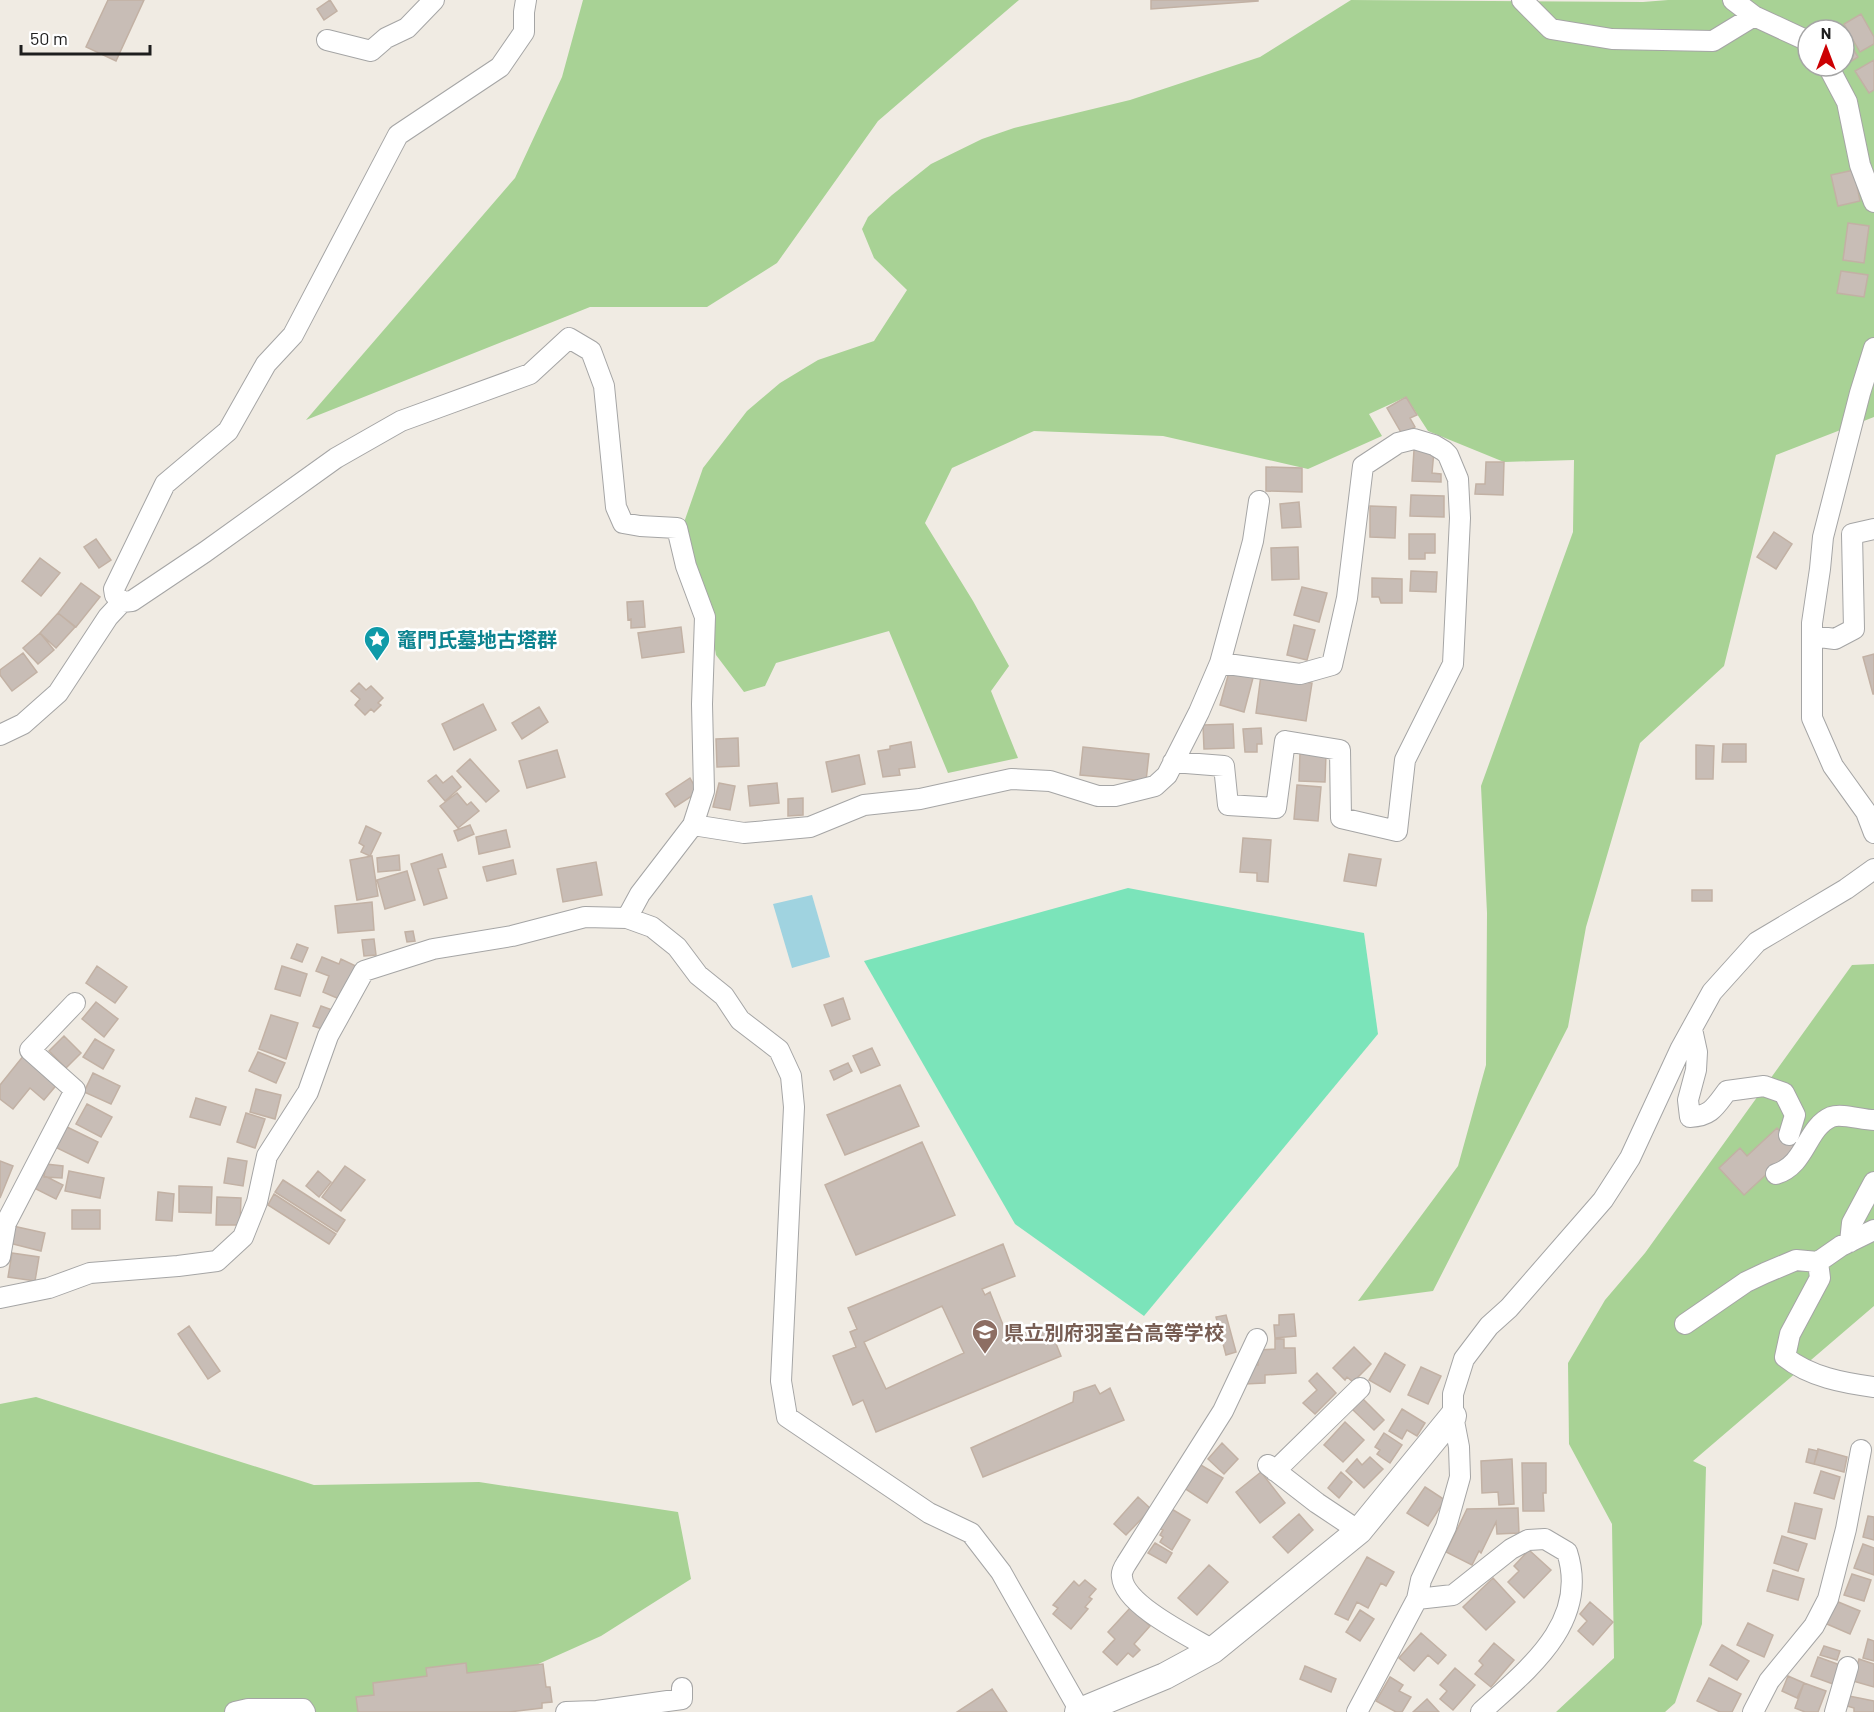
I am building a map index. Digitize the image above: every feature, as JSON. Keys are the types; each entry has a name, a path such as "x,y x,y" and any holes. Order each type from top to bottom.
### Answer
{"street":[{"path":"327,40 371,51 386,38 408,28 434,0"},
{"path":"122,602 115,595 114,589 165,484 228,431 266,364 293,335 398,135 500,67 524,32 526,0"},
{"path":"1521,0 1551,29 1612,39 1713,40 1754,16"},
{"path":"1733,0 1754,16 1796,35"},
{"path":"1834,78 1846,102 1860,165 1874,202"},
{"path":"0,735 23,724 58,693 108,617 122,602 132,601 205,552 336,458 401,421 530,374 569,338 591,351 604,386 616,507 623,523 676,528 686,566 705,617 702,704 704,791 693,825 640,894 627,918"},
{"path":"1874,348 1823,537 1812,623 1812,718 1833,766 1866,812 1874,833"},
{"path":"1173,762 1224,766 1228,805 1276,808 1285,741 1340,750 1341,818 1397,831 1405,760 1453,664 1460,518 1458,479 1448,455 1434,445 1414,439 1398,443 1363,466 1347,597 1332,665 1300,674 1220,663"},
{"path":"693,825 744,834 810,827 864,805 920,799 1011,779 1050,781 1098,796 1115,796 1155,786 1167,775 1199,712 1220,663 1253,541 1258,501"},
{"path":"1812,636 1835,639 1854,629 1852,534 1874,529"},
{"path":"1357,1712 1417,1599 1421,1580 1446,1527 1460,1477 1459,1447 1453,1416 1453,1394 1464,1359 1489,1326 1509,1308 1603,1200 1630,1158 1712,992 1757,942 1846,889 1874,869"},
{"path":"0,1298 49,1288 90,1273 217,1261 243,1237 257,1202 267,1156 308,1092 328,1036 364,971 433,949 512,936 585,917 627,918 652,927 677,947 699,975 724,996 740,1020 779,1050 791,1076 794,1107 780,1381 787,1417 929,1514 971,1533 1001,1572 1079,1711 1165,1676 1213,1650 1359,1531 1453,1416"},
{"path":"0,1257 6,1223 75,1090 30,1050 75,1003"},
{"path":"1692,1029 1697,1052 1696,1070 1688,1100 1690,1117 1704,1116 1727,1091 1764,1086 1784,1093 1795,1114 1789,1135"},
{"path":"1776,1174 1785,1171 1801,1156 1821,1124 1832,1117 1841,1115 1861,1120 1874,1120"},
{"path":"1850,1242 1852,1223 1874,1182"},
{"path":"1685,1324 1746,1282 1796,1260 1818,1262 1874,1230"},
{"path":"1818,1262 1820,1278 1790,1334 1785,1358 1794,1364 1840,1382 1874,1387"},
{"path":"1213,1650 1152,1616 1126,1589 1121,1577 1126,1563 1222,1411 1257,1339"},
{"path":"1359,1531 1317,1503 1272,1468 1360,1388"},
{"path":"1753,1712 1769,1681 1814,1626 1828,1599 1846,1529 1862,1450"},
{"path":"1417,1599 1453,1595 1503,1555 1528,1540 1545,1539 1567,1552 1572,1568 1572,1593 1558,1632 1538,1660 1481,1712"},
{"path":"1835,1712 1848,1667"},
{"path":"566,1712 597,1711 682,1699 682,1688"},
{"path":"235,1712 248,1709 303,1709 305,1712"}],"green space":[{"path":"583,0 1019,0 878,121 777,263 707,307 590,307 306,420 515,178 562,77"},
{"path":"1351,0 1643,2 1874,0 1874,417 1776,455 1724,666 1640,743 1586,927 1568,1027 1433,1291 1358,1301 1458,1166 1486,1065 1487,913 1481,786 1573,532 1574,460 1504,462 1428,431 1406,397 1369,414 1382,436 1308,469 1163,436 1034,431 952,468 925,523 973,601 1009,666 991,691 1018,758 948,773 889,631 776,663 765,686 744,692 716,655 705,594 681,531 703,468 747,411 780,383 818,360 874,341 907,290 874,258 862,229 868,217 931,164 982,139 1014,128 1130,100 1260,57"},
{"path":"1128,888 1364,933 1378,1034 1144,1316 1015,1224 864,961"},
{"path":"1874,964 1874,1306 1693,1461 1706,1467 1702,1624 1675,1703 1665,1712 1556,1712 1614,1658 1612,1524 1569,1444 1568,1363 1605,1300 1645,1253 1852,965"},
{"path":"36,1397 314,1485 479,1482 678,1512 691,1579 601,1636 431,1712 0,1712 0,1404"}],"water":[{"path":"812,895 830,957 792,968 773,904"}],"building":[{"path":"108,0 144,0 116,61 86,47"},
{"path":"330,0 337,11 324,20 317,9"},
{"path":"1151,0 1258,0 1258,1 1151,9"},
{"path":"1861,14 1874,37 1874,44 1860,52 1856,45 1854,18"},
{"path":"1874,60 1874,90 1869,93 1856,70"},
{"path":"1854,170 1860,201 1838,206 1831,175"},
{"path":"1848,223 1869,226 1864,263 1843,260"},
{"path":"1841,271 1868,275 1864,297 1837,293"},
{"path":"1406,397 1417,415 1410,418 1415,427 1402,434 1387,408"},
{"path":"1414,450 1434,451 1432,473 1441,474 1441,482 1412,481"},
{"path":"1486,462 1504,462 1503,495 1475,494 1476,484 1485,484"},
{"path":"1266,467 1302,468 1302,492 1266,491"},
{"path":"1411,495 1444,496 1444,517 1410,516"},
{"path":"1299,502 1301,527 1282,528 1280,504"},
{"path":"1370,506 1396,507 1395,538 1370,537"},
{"path":"1774,532 1792,544 1776,569 1757,557"},
{"path":"1409,534 1435,534 1435,553 1425,553 1425,559 1409,559"},
{"path":"96,539 111,560 99,568 84,547"},
{"path":"1298,547 1299,579 1272,580 1271,548"},
{"path":"40,558 60,573 41,596 22,581"},
{"path":"1411,571 1437,572 1436,592 1410,591"},
{"path":"1372,578 1402,579 1402,603 1381,603 1379,597 1372,597"},
{"path":"81,583 100,597 76,627 58,613"},
{"path":"1302,587 1327,593 1319,622 1294,615"},
{"path":"643,601 645,627 631,628 627,602"},
{"path":"58,613 75,627 56,648 40,633"},
{"path":"1294,625 1315,630 1307,660 1287,655"},
{"path":"681,627 684,652 642,658 638,633"},
{"path":"40,633 54,650 38,664 23,648"},
{"path":"23,653 37,672 12,691 0,675 0,670"},
{"path":"1874,654 1874,694 1873,694 1863,657"},
{"path":"1229,672 1253,678 1244,712 1220,705"},
{"path":"1261,675 1312,683 1306,721 1256,713"},
{"path":"359,683 366,690 371,686 383,698 378,703 381,705 374,712 371,709 365,715 355,705 360,699 351,691"},
{"path":"483,704 496,730 454,750 442,724"},
{"path":"539,707 548,722 522,739 512,723"},
{"path":"1233,724 1234,748 1204,749 1203,725"},
{"path":"1261,728 1262,744 1257,744 1257,752 1245,752 1243,729"},
{"path":"738,738 739,766 717,767 716,739"},
{"path":"911,742 915,767 899,769 900,775 883,777 878,751"},
{"path":"1723,744 1746,744 1746,762 1722,762"},
{"path":"1696,745 1714,746 1713,779 1696,779"},
{"path":"1083,747 1149,754 1146,781 1080,775"},
{"path":"557,750 565,777 527,788 519,761"},
{"path":"1300,753 1326,754 1325,782 1299,781"},
{"path":"859,755 865,784 832,792 826,762"},
{"path":"470,759 499,791 486,802 457,771"},
{"path":"436,775 443,783 452,776 461,787 445,801 428,781"},
{"path":"690,778 698,792 675,807 666,794"},
{"path":"719,783 735,786 730,810 713,807"},
{"path":"777,783 779,803 750,806 748,786"},
{"path":"1297,785 1321,787 1318,821 1294,819"},
{"path":"457,793 467,805 471,802 479,811 458,828 440,806"},
{"path":"803,798 803,815 788,816 788,799"},
{"path":"470,825 474,834 458,841 454,831"},
{"path":"366,826 381,833 370,856 361,852 364,846 359,843"},
{"path":"506,830 510,847 479,854 476,837"},
{"path":"1243,838 1271,840 1268,882 1257,881 1257,873 1240,872"},
{"path":"442,854 446,867 438,869 447,898 424,905 411,864"},
{"path":"1349,854 1381,859 1376,886 1344,881"},
{"path":"399,855 400,870 378,872 377,858"},
{"path":"372,856 378,896 357,900 350,860"},
{"path":"513,860 516,874 487,881 483,867"},
{"path":"596,862 602,895 563,902 557,869"},
{"path":"407,871 415,900 385,909 377,880"},
{"path":"1692,890 1712,890 1712,901 1692,901"},
{"path":"372,902 374,930 338,933 335,906"},
{"path":"413,931 415,941 407,942 405,932"},
{"path":"374,939 376,955 364,956 362,940"},
{"path":"297,944 308,948 302,962 291,958"},
{"path":"322,957 339,964 341,959 358,967 344,1001 323,992 329,976 316,971"},
{"path":"97,966 127,987 115,1003 86,983"},
{"path":"282,966 307,974 300,996 275,989"},
{"path":"843,998 850,1019 832,1026 824,1005"},
{"path":"96,1002 118,1019 104,1037 82,1019"},
{"path":"321,1006 335,1011 328,1031 313,1026"},
{"path":"271,1015 298,1023 286,1059 259,1049"},
{"path":"64,1036 81,1053 66,1068 49,1051"},
{"path":"95,1039 114,1050 103,1069 83,1057"},
{"path":"872,1048 880,1065 861,1073 853,1056"},
{"path":"258,1052 285,1063 276,1083 249,1071"},
{"path":"24,1055 59,1082 44,1100 30,1088 13,1109 0,1099 0,1085"},
{"path":"848,1063 852,1071 834,1080 830,1071"},
{"path":"93,1073 120,1086 111,1104 84,1092"},
{"path":"900,1085 919,1126 845,1155 827,1115"},
{"path":"256,1089 281,1095 275,1119 250,1112"},
{"path":"196,1098 226,1107 220,1125 190,1117"},
{"path":"87,1104 112,1117 101,1137 76,1124"},
{"path":"246,1113 265,1119 255,1148 237,1142"},
{"path":"65,1126 98,1142 88,1163 55,1147"},
{"path":"1777,1128 1795,1148 1744,1195 1719,1168 1740,1148 1747,1156"},
{"path":"922,1142 955,1215 856,1255 825,1185"},
{"path":"228,1158 247,1161 243,1186 224,1183"},
{"path":"0,1161 13,1166 0,1198"},
{"path":"46,1164 63,1166 62,1178 44,1177"},
{"path":"345,1166 365,1180 341,1211 322,1197"},
{"path":"69,1171 104,1178 100,1198 65,1191"},
{"path":"318,1171 331,1182 319,1197 306,1186"},
{"path":"41,1174 63,1185 56,1199 34,1188"},
{"path":"283,1180 345,1220 337,1232 275,1192"},
{"path":"179,1186 212,1187 211,1213 179,1212"},
{"path":"158,1192 174,1194 172,1221 156,1220"},
{"path":"274,1194 336,1234 329,1244 268,1205"},
{"path":"217,1197 241,1198 240,1225 216,1225"},
{"path":"72,1210 100,1210 100,1229 72,1229"},
{"path":"13,1226 45,1233 41,1251 9,1243"},
{"path":"1003,1244 1015,1276 982,1289 985,1295 990,1292 1009,1340 1048,1324 1061,1356 876,1432 863,1400 853,1405 833,1356 856,1347 850,1332 857,1329 848,1308","holes":["942,1306 964,1353 886,1389 864,1342"]},
{"path":"12,1253 39,1257 35,1281 8,1277"},
{"path":"1294,1314 1296,1336 1275,1338 1274,1325 1279,1325 1279,1315"},
{"path":"1226,1315 1236,1352 1226,1355 1216,1317"},
{"path":"189,1326 220,1371 208,1379 178,1334"},
{"path":"1275,1339 1284,1339 1284,1348 1295,1348 1296,1373 1265,1375 1265,1383 1245,1384 1249,1365 1258,1365 1257,1350 1275,1349"},
{"path":"1354,1347 1371,1364 1353,1382 1347,1377 1345,1380 1333,1368"},
{"path":"1385,1353 1405,1365 1390,1392 1369,1380"},
{"path":"1421,1367 1441,1376 1428,1404 1408,1395"},
{"path":"1317,1373 1336,1393 1315,1414 1303,1403 1317,1390 1309,1381"},
{"path":"1095,1385 1100,1394 1110,1388 1124,1420 983,1477 971,1448 1073,1402 1074,1392"},
{"path":"1362,1398 1384,1420 1374,1430 1352,1409"},
{"path":"1402,1409 1425,1423 1417,1436 1407,1430 1402,1439 1389,1431"},
{"path":"1345,1422 1364,1440 1343,1462 1324,1445"},
{"path":"1384,1433 1402,1445 1390,1463 1377,1454 1380,1450 1375,1447"},
{"path":"1222,1443 1238,1459 1224,1474 1208,1459"},
{"path":"1809,1449 1818,1451 1814,1464 1806,1462"},
{"path":"1818,1449 1847,1457 1844,1472 1814,1464"},
{"path":"1370,1457 1383,1469 1364,1488 1346,1471 1357,1459 1362,1465"},
{"path":"1512,1459 1514,1504 1499,1505 1498,1492 1482,1493 1481,1461"},
{"path":"1522,1463 1546,1463 1544,1511 1523,1511"},
{"path":"1199,1464 1223,1478 1207,1503 1184,1488"},
{"path":"1821,1471 1840,1477 1834,1499 1814,1493"},
{"path":"1261,1472 1285,1503 1260,1523 1236,1492"},
{"path":"1341,1472 1352,1482 1339,1498 1328,1488"},
{"path":"1425,1487 1445,1500 1428,1526 1407,1513"},
{"path":"1138,1497 1151,1509 1126,1535 1114,1524"},
{"path":"1795,1503 1822,1509 1815,1539 1788,1532"},
{"path":"1170,1508 1190,1520 1172,1550 1160,1542 1163,1530 1158,1528"},
{"path":"1518,1508 1519,1533 1497,1534 1496,1522 1481,1553 1479,1551 1472,1565 1446,1552 1467,1509"},
{"path":"1299,1514 1313,1530 1288,1553 1273,1537"},
{"path":"1868,1516 1874,1517 1874,1540 1863,1537"},
{"path":"1782,1536 1807,1544 1798,1571 1774,1563"},
{"path":"1155,1543 1172,1553 1166,1563 1148,1553"},
{"path":"1863,1544 1874,1548 1874,1575 1854,1568"},
{"path":"1529,1550 1551,1570 1524,1598 1508,1582 1519,1571 1514,1566"},
{"path":"1367,1557 1394,1572 1386,1586 1381,1583 1368,1608 1357,1602 1348,1620 1335,1614"},
{"path":"1209,1565 1228,1582 1197,1615 1178,1598"},
{"path":"1773,1570 1804,1579 1798,1600 1767,1591"},
{"path":"1852,1574 1871,1580 1864,1601 1844,1595"},
{"path":"1493,1578 1515,1602 1486,1630 1463,1607"},
{"path":"1085,1580 1096,1589 1089,1597 1092,1599 1085,1607 1088,1609 1071,1629 1053,1614 1058,1608 1053,1605 1074,1581 1079,1586"},
{"path":"1836,1601 1860,1611 1850,1634 1827,1624"},
{"path":"1590,1602 1613,1622 1593,1645 1578,1631 1587,1621 1580,1614"},
{"path":"1130,1608 1150,1626 1134,1644 1140,1650 1133,1657 1128,1653 1117,1665 1103,1652 1115,1639 1108,1632"},
{"path":"1360,1610 1374,1619 1360,1641 1346,1632"},
{"path":"1748,1623 1773,1635 1764,1657 1737,1645"},
{"path":"1421,1633 1446,1655 1438,1664 1428,1655 1414,1671 1399,1658"},
{"path":"1868,1639 1874,1641 1874,1661 1863,1658"},
{"path":"1494,1643 1514,1660 1491,1687 1475,1674 1483,1665 1479,1661"},
{"path":"1722,1645 1749,1661 1737,1680 1710,1665"},
{"path":"1824,1646 1840,1651 1837,1660 1820,1655"},
{"path":"1818,1657 1840,1665 1833,1684 1811,1676"},
{"path":"1859,1659 1874,1664 1874,1687 1853,1681"},
{"path":"466,1663 467,1673 543,1664 546,1687 550,1687 552,1702 542,1703 542,1708 509,1712 358,1712 356,1697 374,1695 373,1683 427,1676 426,1668"},
{"path":"1305,1666 1336,1679 1331,1692 1300,1679"},
{"path":"1455,1668 1475,1685 1453,1710 1440,1699 1447,1691 1440,1685"},
{"path":"1788,1676 1804,1683 1797,1698 1782,1691"},
{"path":"1390,1677 1403,1685 1399,1691 1411,1697 1402,1712 1396,1712 1376,1701"},
{"path":"1709,1678 1741,1694 1732,1712 1720,1712 1697,1701"},
{"path":"1804,1683 1826,1691 1818,1712 1805,1712 1795,1708"},
{"path":"992,1689 1007,1712 957,1712"},
{"path":"1849,1696 1874,1701 1874,1712 1854,1712 1854,1708 1847,1706"},
{"path":"1427,1699 1439,1712 1413,1712"}],"place":[{"name":"竈門氏墓地古塔群","path":"377,662"},
{"name":"県立別府羽室台高等学校","path":"985,1355"}]}
